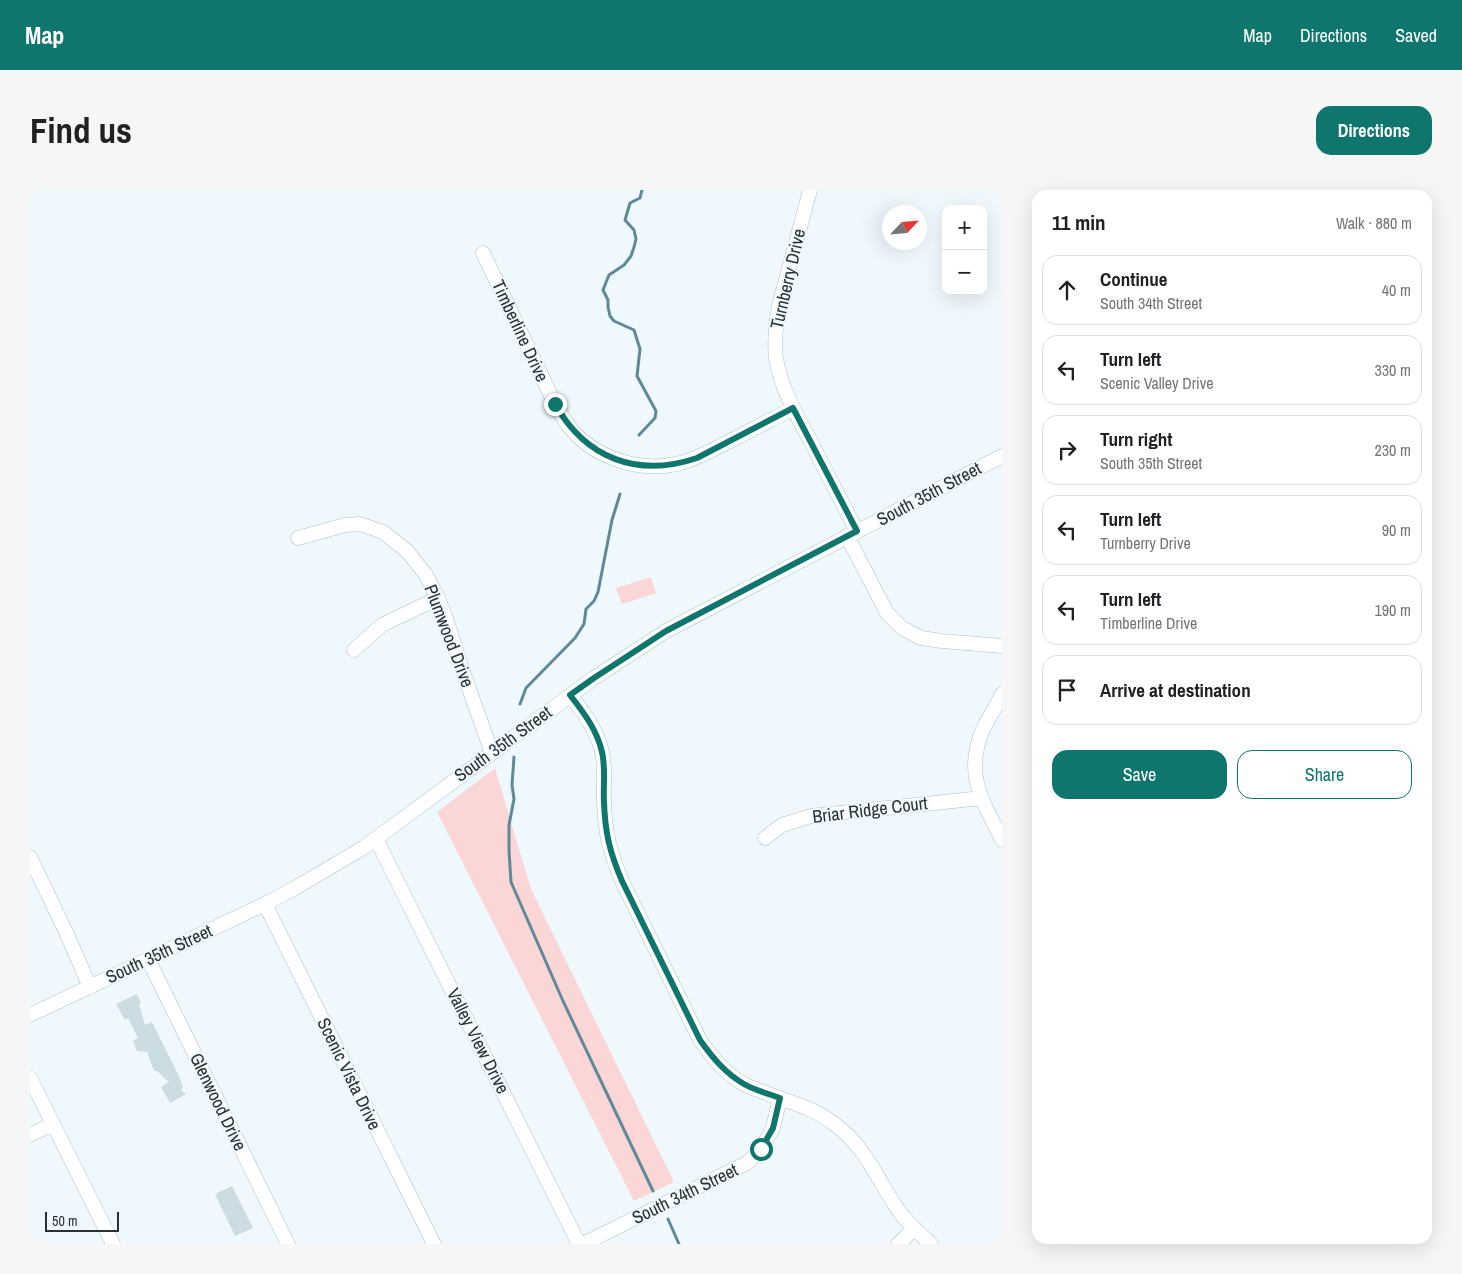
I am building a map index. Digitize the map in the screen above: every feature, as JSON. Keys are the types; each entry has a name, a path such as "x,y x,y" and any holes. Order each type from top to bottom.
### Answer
{"street":[{"name":"Turnberry Drive","path":"810,190 776,323 775,341 778,367 786,392 887,613 902,628 921,638 1002,646"},
{"name":"Timberline Drive","path":"483,253 562,418 573,431 601,452 633,464 657,466 682,463 705,454 793,408"},
{"name":"South 35th Street","path":"30,1015 265,904 311,879 376,839 570,695 666,631 1002,456"},
{"name":"Plumwood Drive","path":"298,538 345,525 360,524 383,532 407,551 426,574 438,598 492,753"},
{"path":"354,650 382,625 438,598"},
{"path":"1002,694 984,727 978,744 975,763 978,792 1002,840"},
{"path":"570,695 584,712 596,732 603,753 606,835 611,855 626,890 700,1040 711,1056 745,1085 817,1112 846,1133 859,1146 870,1162 898,1209 914,1229 931,1244"},
{"name":"Briar Ridge Court","path":"765,838 782,825 811,816 982,798"},
{"name":"Valley View Drive","path":"376,839 579,1244"},
{"path":"30,857 90,987"},
{"name":"Scenic Vista Drive","path":"265,904 434,1244"},
{"name":"Glenwood Drive","path":"148,959 288,1244"},
{"path":"30,1078 113,1244"},
{"name":"South 34th Street","path":"583,1244 747,1163 761,1149 773,1128 780,1098"},
{"path":"30,1135 53,1124"},
{"path":"898,1244 914,1229"}],"shaded area":[{"path":"651,577 656,593 622,604 616,588"},
{"path":"495,768 531,889 674,1182 634,1201 437,812"}],"building":[{"path":"137,994 141,1003 139,1004 145,1025 152,1022 179,1076 183,1087 181,1090 186,1094 170,1103 161,1087 169,1082 157,1071 154,1071 147,1052 137,1051 133,1041 138,1038 128,1018 125,1020 116,1004"},
{"path":"232,1186 253,1228 235,1236 215,1194"}],"waterway":[{"path":"639,435 655,418 656,411 637,376 640,349 634,330 614,321 610,316 608,300 603,290 609,275 624,265 631,256 636,239 634,230 625,220 630,203 640,198 642,190"},
{"path":"520,704 526,688 575,638 584,624 586,609 594,601 598,592 612,520 620,494"},
{"path":"514,757 512,785 514,799 509,825 511,882 563,1001 653,1191"},
{"path":"668,1219 679,1244"}],"route":[{"path":"555,404 562,418 587,443 616,459 649,466 665,466 697,458 793,408 857,531 666,631 570,695 584,712 596,732 603,753 606,835 611,855 700,1040 711,1056 725,1070 745,1085 780,1098 773,1128 761,1149"}]}
